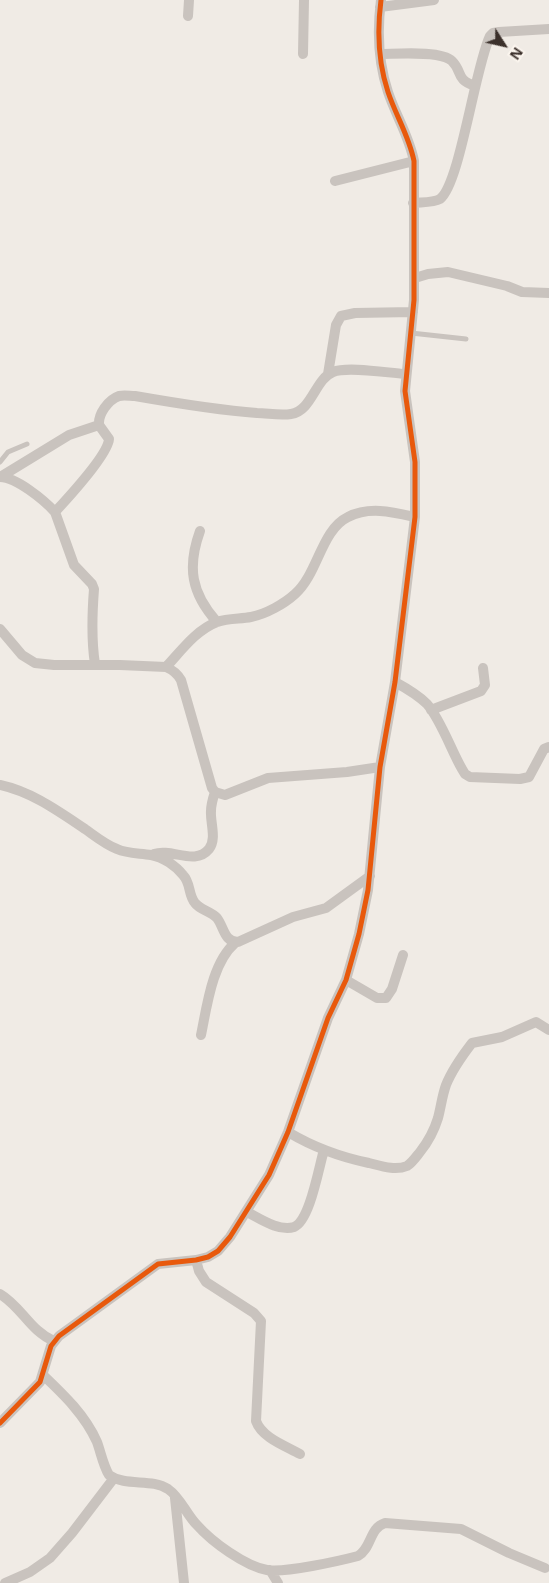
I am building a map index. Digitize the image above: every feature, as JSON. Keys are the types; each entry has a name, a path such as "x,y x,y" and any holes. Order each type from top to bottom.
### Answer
{"street":[{"path":"188,16 189,0"},
{"path":"303,54 304,0"},
{"path":"0,1423 34,1390 43,1375 54,1341 130,1282 158,1264 196,1260 208,1257 218,1250 247,1212 270,1175 288,1132 328,1018 346,980 359,934 370,876 380,767 395,682 415,517 415,462 407,416 405,374 411,333 415,278 414,161 411,145 388,94 383,74 378,44 381,4 434,0"},
{"path":"413,203 435,201 444,194 455,167 475,86 488,41 493,33 549,29"},
{"path":"380,54 444,56 454,63 464,81 475,86"},
{"path":"335,181 414,161"},
{"path":"415,278 434,273 448,272 507,286 522,292 549,293"},
{"path":"55,512 80,484 109,443 99,425 100,415 114,398 125,396 236,411 291,414 301,409 328,374 336,325 341,316 354,313 413,312"},
{"path":"328,374 342,370 405,374"},
{"path":"1,477 69,435 99,425"},
{"path":"1,477 13,480 27,489 55,512 74,565 92,584 94,589 91,625 95,664"},
{"path":"166,667 206,628 217,622 253,617 273,608 294,595 310,576 336,525 350,515 378,510 415,517"},
{"path":"200,531 191,566 193,579 197,593 204,606 217,622"},
{"path":"0,629 22,655 35,663 166,667 178,674 209,779 215,792 211,813 212,842 204,853 194,856 160,853 152,855 134,854 117,849 25,792 0,785"},
{"path":"431,710 481,691 485,684 483,668"},
{"path":"395,682 421,698 431,710 465,774 470,777 520,779 529,777 544,749 549,747"},
{"path":"215,792 225,795 268,778 347,772 380,767"},
{"path":"152,855 166,861 184,875 190,886 195,904 218,919 225,934 235,942 244,940 293,916 326,908 370,876"},
{"path":"202,1035 213,982 226,954 235,942"},
{"path":"346,980 377,998 386,998 392,989 404,955"},
{"path":"288,1132 324,1150 360,1161 391,1168 400,1168 408,1165 424,1147 432,1134 445,1086 451,1073 472,1043 502,1037 536,1022 549,1030"},
{"path":"247,1212 276,1226 293,1228 299,1224 305,1216 310,1203 324,1150"},
{"path":"196,1260 199,1271 206,1282 254,1313 261,1321 256,1421 258,1428 268,1436 300,1454"},
{"path":"0,1294 8,1299 40,1334 54,1341"},
{"path":"43,1375 73,1406 87,1424 97,1442 106,1470 114,1478 163,1487 175,1495 195,1524 205,1533 231,1553 252,1564 270,1570 286,1569 358,1556 364,1550 376,1527 385,1523 461,1529 509,1553 546,1568"},
{"path":"5,1583 22,1580 50,1558 72,1533 114,1478"},
{"path":"175,1495 184,1583"},
{"path":"270,1570 278,1583"}],"lane":[{"path":"411,333 466,339"},
{"path":"0,462 8,452 27,444"}],"cycle path":[{"path":"0,1423 40,1382 51,1346 59,1336 158,1264 208,1257 218,1251 230,1237 269,1175 288,1132 328,1018 346,980 359,934 368,890 380,767 395,682 415,517 415,462 405,391 414,300 414,161 409,143 391,101 382,69 379,35 381,0"}]}
